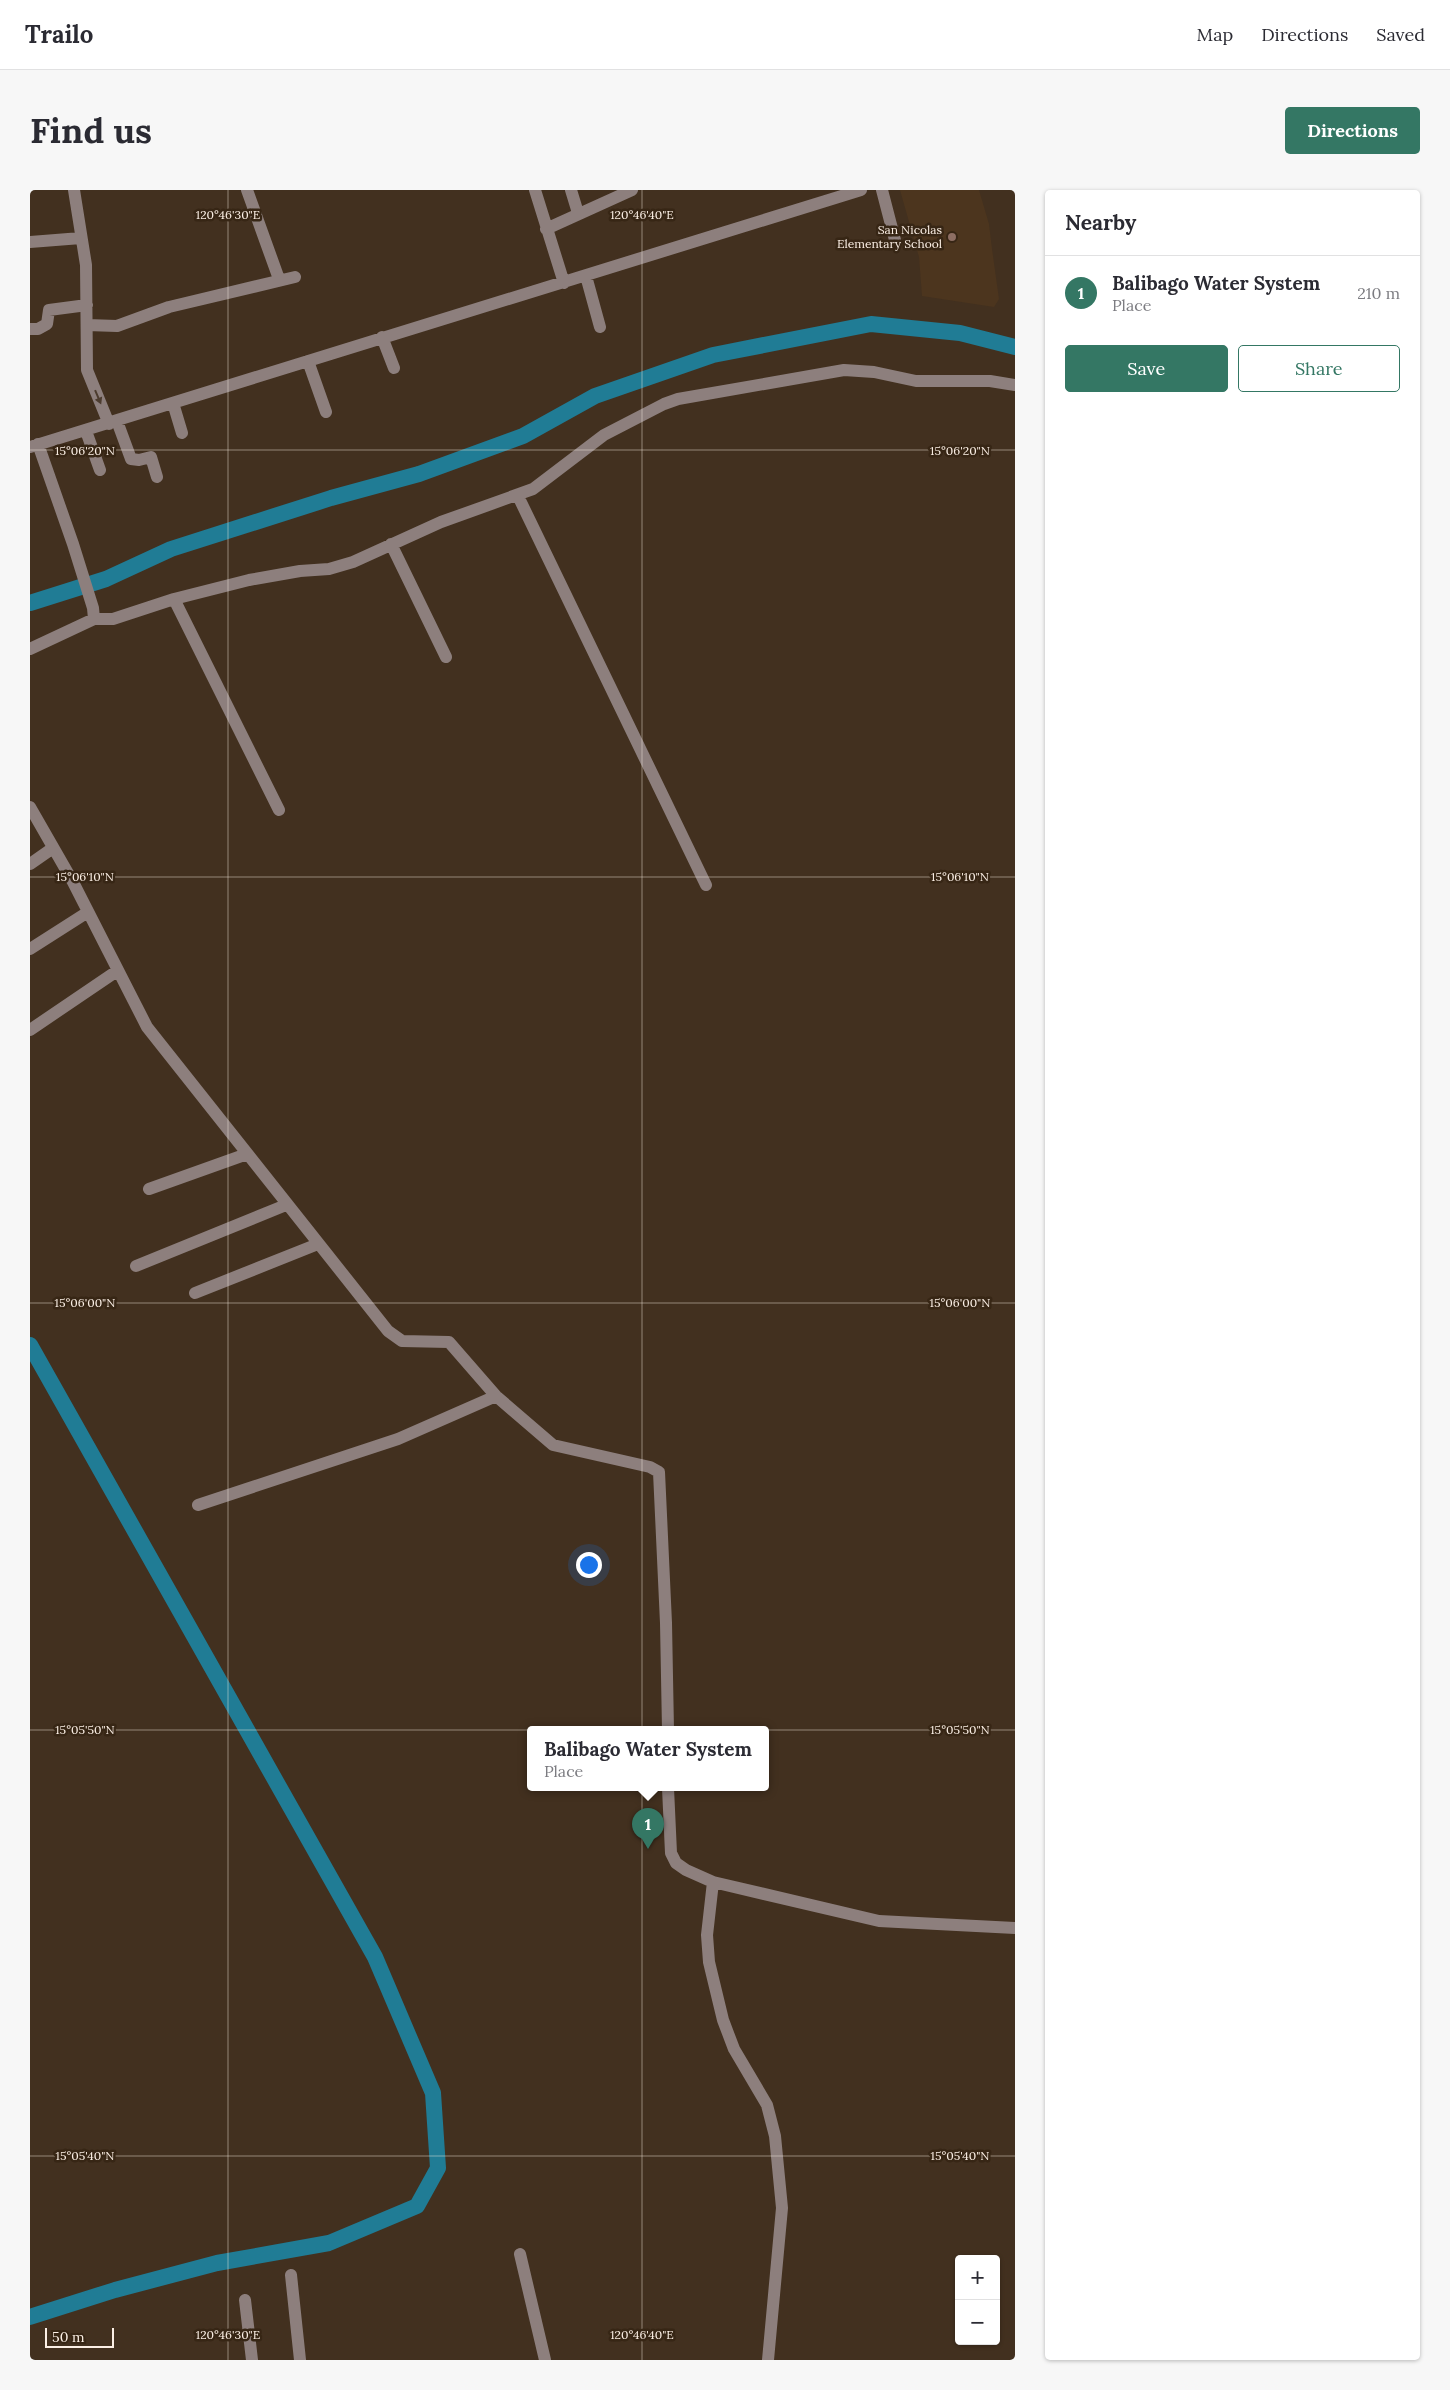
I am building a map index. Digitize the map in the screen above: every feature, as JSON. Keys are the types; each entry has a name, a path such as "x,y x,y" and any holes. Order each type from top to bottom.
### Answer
{"street":[{"path":"74,190 86,265 87,370 131,459 139,460 151,457 157,477"},
{"path":"247,190 278,279"},
{"path":"535,190 564,282"},
{"path":"571,190 578,213"},
{"path":"546,229 632,190"},
{"path":"94,619 88,591 34,446 861,190"},
{"path":"882,190 895,240"},
{"path":"30,242 81,238"},
{"path":"586,276 600,327"},
{"path":"87,325 117,326 169,307 278,279 294,277"},
{"path":"30,329 38,329 47,324 49,310 87,305"},
{"path":"382,338 394,368"},
{"path":"308,360 326,412"},
{"path":"30,649 94,619 113,619 174,599 283,574 328,569 353,562 441,522 518,496 542,482 604,435 664,404 678,399 844,370 874,372 916,381 990,381 1015,385"},
{"path":"173,403 182,433"},
{"path":"86,431 100,470"},
{"path":"518,496 706,885"},
{"path":"391,544 446,657"},
{"path":"174,599 278,810"},
{"path":"30,807 88,912 117,971 155,1038 286,1205 393,1336 402,1341 449,1342 496,1396 553,1445 650,1467 659,1472 666,1623 668,1726"},
{"path":"30,864 53,848"},
{"path":"30,949 88,912"},
{"path":"30,1030 117,971"},
{"path":"149,1189 247,1154"},
{"path":"136,1266 286,1205"},
{"path":"195,1293 318,1244"},
{"path":"198,1505 398,1439 496,1396"},
{"path":"668,1791 671,1853 676,1862 686,1870 713,1882 878,1921 1015,1928"},
{"path":"713,1882 707,1935 709,1962 724,2020 734,2049 768,2105 775,2136 782,2208 768,2360"},
{"path":"520,2254 545,2360"},
{"path":"291,2275 300,2360"},
{"path":"245,2300 252,2360"}],"shaded area":[{"name":"San Nicolas Elementary School","path":"900,190 979,190 989,224 999,299 994,307 922,296 919,257"}],"waterway":[{"path":"30,603 106,579 171,549 331,498 419,474 523,436 595,396 713,355 871,324 960,333 1015,347"},
{"path":"30,1345 375,1957 433,2093 438,2168 417,2206 329,2243 217,2263 115,2290 30,2317"}],"place":[{"name":"San Nicolas Elementary School","path":"952,237"},
{"name":"Balibago Water System","path":"648,1849"}]}
